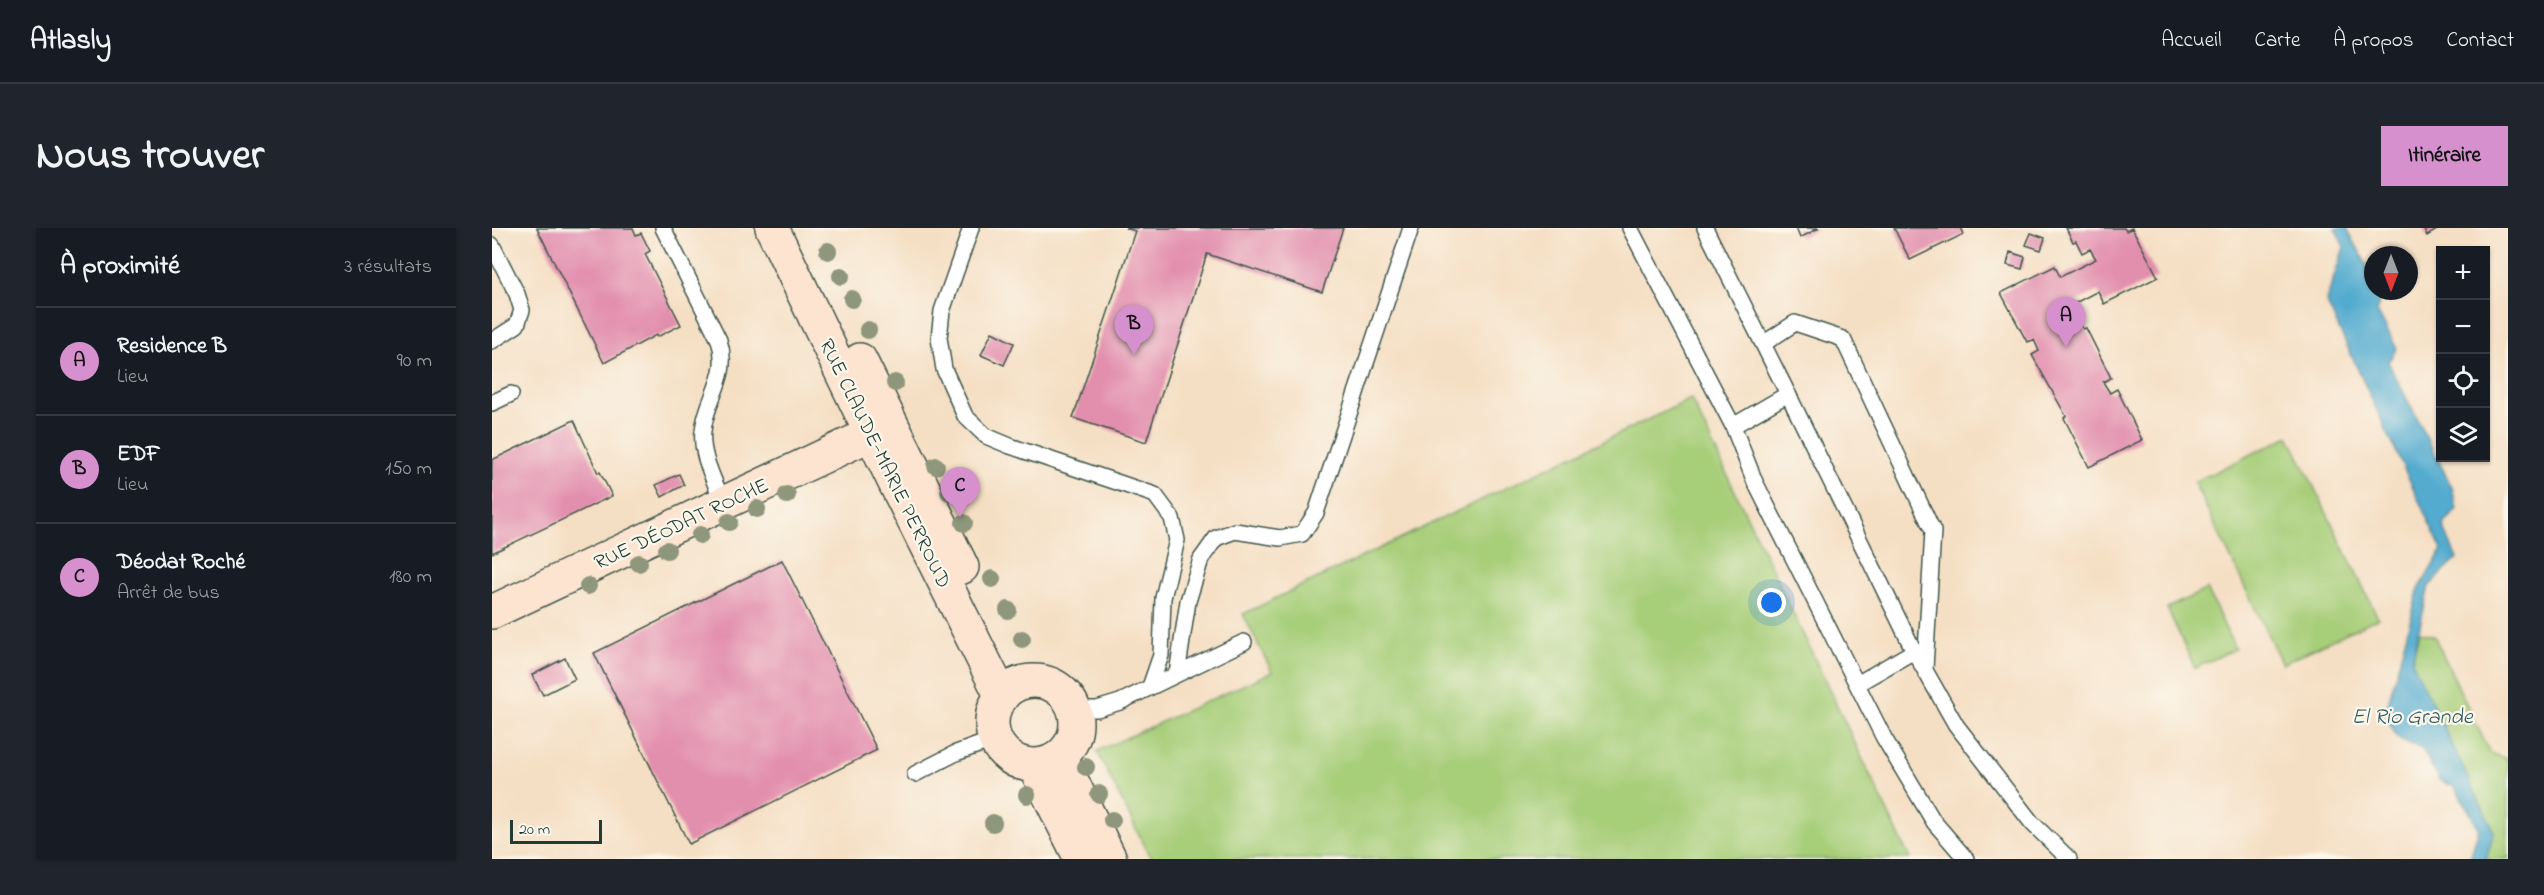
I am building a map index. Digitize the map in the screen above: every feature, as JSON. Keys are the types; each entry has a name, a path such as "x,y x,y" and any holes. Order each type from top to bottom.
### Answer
{"street":[{"name":"RUE CLAUDE-MARIE PERROUD","path":"772,228 871,434 1011,690"},
{"name":"RUE CLAUDE-MARIE PERROUD","path":"795,228 1011,690"},
{"name":"RUE DÉODAT ROCHE","path":"492,612 871,434"},
{"path":"1036,681 1052,686 1065,695 1074,709 1076,722 1069,747 1047,761 1018,762 1004,753 995,739 994,709 1011,690 1036,681"},
{"path":"1047,761 1081,859"},
{"path":"1047,761 1110,859"}],"lane":[{"path":"663,228 719,340 724,355 723,368 703,429 703,447 723,503"},
{"path":"971,228 942,311 939,338 944,369 964,416 986,436 1010,446 1155,495 1172,518 1177,540 1162,598 1161,655 1150,687"},
{"path":"1177,674 1188,602 1201,559 1216,538 1235,531 1280,538 1302,534 1316,513 1411,228"},
{"path":"1630,228 1733,426 1755,482 1884,738 1934,822 1966,859"},
{"path":"1705,228 1914,651 1956,725 2032,823 2069,859"},
{"path":"492,245 517,294 522,310 517,325 492,341"},
{"path":"1763,344 1794,323 1843,339 1933,531 1925,669"},
{"path":"492,403 511,394"},
{"path":"1733,426 1788,394"},
{"path":"1074,709 1097,709 1120,702 1244,642"},
{"path":"1857,684 1914,651"},
{"path":"915,774 956,753 995,739"}],"green space":[{"path":"1691,399 1910,859 1151,859 1097,751 1272,672 1243,614"},
{"path":"2289,436 2378,618 2282,664 2194,482"},
{"path":"2207,589 2235,649 2195,668 2167,608"},
{"path":"2419,632 2434,636 2490,753 2508,759 2508,859 2486,859 2494,832 2412,661"}],"water":[{"name":"El Rio Grande","path":"2335,228 2347,228 2364,260 2364,300 2379,300 2377,311 2397,349 2388,362 2436,456 2436,462 2439,462 2452,487 2457,509 2443,526 2457,559 2429,586 2412,661 2494,832 2486,859 2470,859 2479,828 2455,787 2439,780 2422,749 2397,738 2385,715 2418,591 2442,550 2326,301 2344,247"}],"building":[{"path":"537,228 633,228 636,235 641,233 650,251 645,254 681,325 657,337 656,335 604,363"},
{"path":"1125,228 1343,228 1322,292 1207,254 1146,442 1073,418 1135,231"},
{"path":"1796,228 1819,228 1800,238"},
{"path":"1894,228 1961,228 1964,234 1910,260"},
{"path":"2066,228 2124,228 2126,231 2132,228 2158,277 2104,304 2098,291 2071,305 2083,329 2086,328 2111,378 2103,382 2110,393 2117,389 2142,440 2089,467 2064,418 2066,416 2032,355 2039,351 2034,340 2027,342 2001,293 2055,266 2060,277 2096,259 2090,249 2082,253"},
{"path":"2423,228 2440,228 2427,236"},
{"path":"2031,233 2045,238 2041,250 2026,245"},
{"path":"2010,252 2025,257 2022,269 2007,265"},
{"path":"992,332 1014,343 1004,365 981,355"},
{"path":"574,420 598,473 600,472 612,496 492,553 492,460"},
{"path":"679,474 684,485 662,497 656,485"},
{"path":"782,560 877,750 689,844 594,653"},
{"path":"565,658 575,679 543,695 532,675"}],"place":[{"name":"Residence B","path":"2066,347"},
{"name":"EDF","path":"1134,355"},
{"name":"Déodat Roché","path":"960,517"}]}
